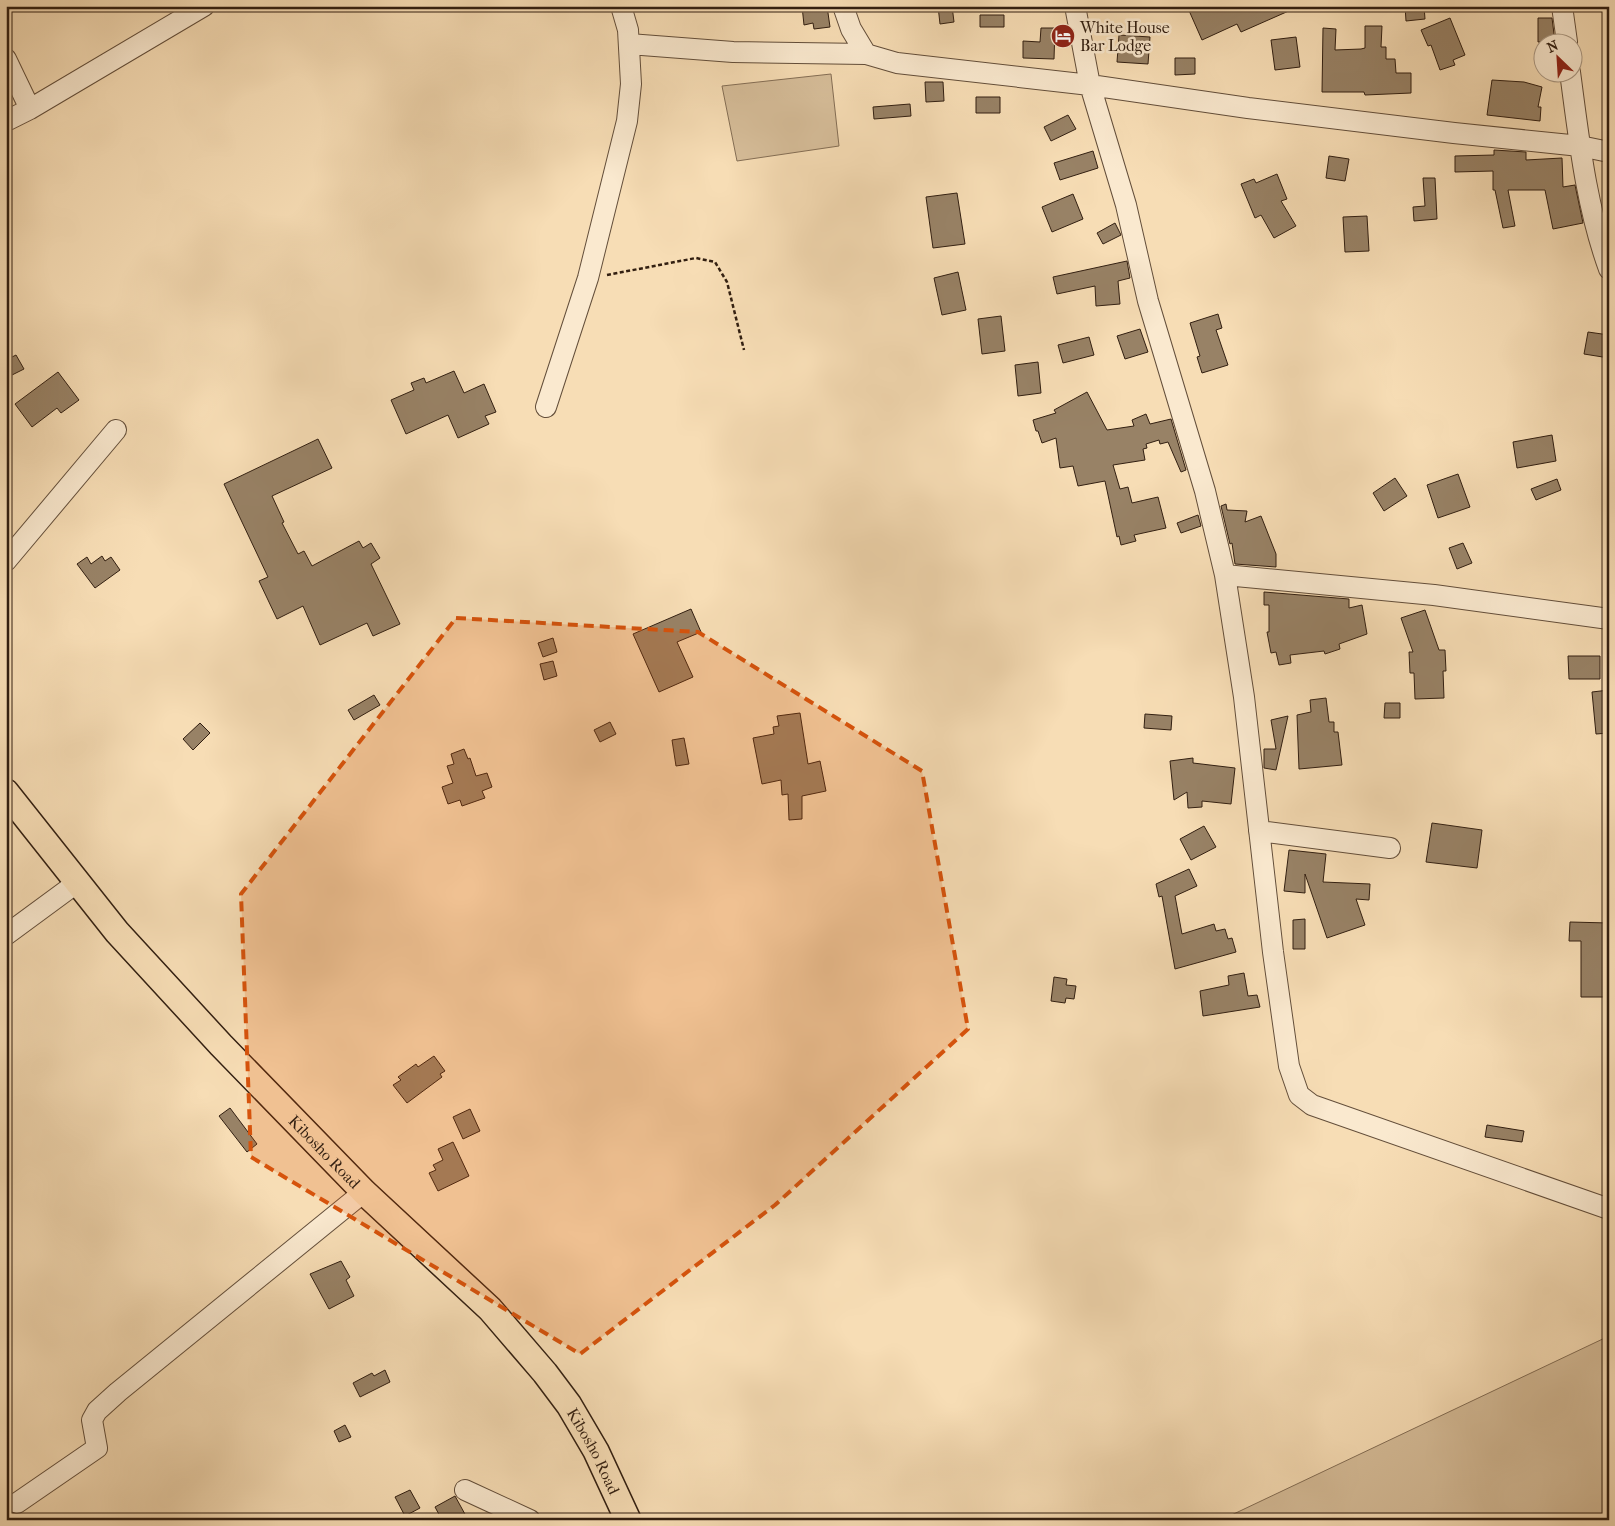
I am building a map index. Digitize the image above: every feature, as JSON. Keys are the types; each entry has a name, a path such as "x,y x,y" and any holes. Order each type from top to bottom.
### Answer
{"main road":[{"name":"Kibosho Road","path":"6,792 117,932 221,1045 364,1192 490,1309 545,1373 569,1406 596,1451 628,1520"}],"street":[{"path":"6,121 30,109 204,6"},
{"path":"546,407 588,278 609,203 627,121 631,84 629,44 621,6"},
{"path":"843,6 852,29 866,54"},
{"path":"1075,6 1090,85 1126,205 1151,310 1205,491 1226,575 1244,697 1288,1066 1299,1095 1312,1105 1609,1208"},
{"path":"1562,6 1566,32"},
{"path":"629,44 733,52 866,54 897,63 1090,85 1268,110 1580,146 1609,152"},
{"path":"6,59 30,109"},
{"path":"1571,82 1591,208 1609,269"},
{"path":"6,561 116,430"},
{"path":"1226,575 1434,595 1609,619"},
{"path":"1259,831 1390,848"},
{"path":"6,935 78,882"},
{"path":"17,1503 97,1448 92,1420 97,1411 118,1392 364,1192"},
{"path":"465,1490 530,1520"}],"path":[{"path":"588,278 696,258 715,262 727,282 744,350"}],"highlighted area":[{"path":"456,618 698,632 922,771 968,1029 775,1205 580,1354 251,1157 241,894"}],"shaded area":[{"path":"831,74 839,146 737,161 722,86"},
{"path":"1609,1336 1609,1520 1221,1520"}],"building":[{"path":"802,6 827,6 830,27 814,29 813,23 804,25"},
{"path":"938,6 952,6 954,22 940,24"},
{"path":"1187,6 1300,6 1241,32 1237,24 1202,40"},
{"path":"1405,6 1424,6 1425,19 1406,21"},
{"path":"980,15 1004,15 1004,27 980,27"},
{"path":"1450,18 1465,55 1453,60 1455,65 1440,70 1431,45 1428,46 1421,30"},
{"path":"1538,18 1552,18 1554,32 1538,32"},
{"path":"1365,26 1382,26 1381,47 1386,47 1386,59 1395,59 1396,73 1411,73 1411,93 1365,95 1364,92 1322,92 1323,28 1336,29 1335,50 1361,49 1365,48"},
{"path":"1041,28 1055,28 1054,59 1023,58 1023,41 1040,42"},
{"path":"1119,35 1150,37 1148,64 1117,62"},
{"path":"1296,37 1300,67 1275,70 1271,40"},
{"path":"1175,58 1195,58 1195,74 1175,75"},
{"path":"1492,80 1524,82 1542,87 1538,107 1541,107 1540,121 1487,115"},
{"path":"925,82 943,82 944,101 926,102"},
{"path":"976,97 1000,97 1000,113 976,113"},
{"path":"910,104 911,116 874,119 873,107"},
{"path":"1068,115 1076,129 1051,141 1044,127"},
{"path":"1494,150 1526,152 1526,160 1562,158 1563,187 1575,185 1583,223 1553,229 1545,190 1508,190 1515,226 1503,228 1495,190 1493,190 1493,171 1455,172 1455,156 1494,155"},
{"path":"1093,151 1098,168 1060,180 1054,163"},
{"path":"1329,156 1349,159 1345,181 1326,178"},
{"path":"1277,174 1287,199 1281,201 1296,226 1274,238 1261,215 1255,218 1241,184 1254,179 1256,183"},
{"path":"1423,178 1435,178 1437,219 1414,221 1413,207 1425,206"},
{"path":"957,193 965,244 933,248 926,197"},
{"path":"1073,194 1083,219 1052,232 1042,207"},
{"path":"1367,216 1369,251 1345,252 1343,217"},
{"path":"1115,223 1121,235 1103,244 1097,233"},
{"path":"1127,261 1130,278 1118,281 1120,304 1096,306 1095,286 1057,294 1053,277"},
{"path":"958,272 966,310 942,315 934,278"},
{"path":"1218,314 1222,328 1216,330 1228,365 1202,373 1197,357 1200,356 1190,323"},
{"path":"1001,316 1005,351 982,354 978,319"},
{"path":"1140,329 1148,352 1125,359 1117,336"},
{"path":"1588,332 1609,335 1609,358 1584,354"},
{"path":"1089,337 1094,355 1063,363 1058,345"},
{"path":"16,355 24,369 6,378 6,360"},
{"path":"1038,362 1041,393 1018,396 1015,365"},
{"path":"454,371 464,393 484,384 496,412 485,416 489,424 458,438 448,415 406,434 391,400 414,390 411,383 424,378 426,383"},
{"path":"58,372 79,400 61,413 57,408 32,427 15,404"},
{"path":"1087,392 1107,430 1134,426 1132,420 1146,414 1150,424 1171,419 1186,470 1181,472 1168,442 1160,444 1159,440 1146,444 1147,448 1143,449 1145,460 1113,465 1120,489 1128,487 1132,503 1158,497 1166,528 1134,535 1136,541 1121,545 1119,536 1117,537 1105,481 1078,486 1073,466 1060,468 1056,438 1042,443 1033,420 1056,413 1054,410"},
{"path":"1552,435 1556,461 1517,468 1513,442"},
{"path":"318,439 332,468 272,496 284,522 282,523 298,554 304,551 312,566 359,541 363,548 371,543 380,558 371,564 400,624 373,636 367,623 320,645 303,606 277,619 259,581 268,577 224,484"},
{"path":"1458,474 1470,507 1438,518 1427,485"},
{"path":"1395,478 1407,496 1384,511 1373,493"},
{"path":"1557,479 1561,490 1536,500 1531,489"},
{"path":"1226,504 1227,510 1247,511 1245,522 1261,516 1276,554 1276,567 1235,564 1232,543 1230,544 1221,506"},
{"path":"1198,515 1201,526 1181,533 1177,523"},
{"path":"1463,543 1472,563 1457,569 1449,548"},
{"path":"102,556 105,561 111,557 120,570 95,588 77,564 87,557 91,564"},
{"path":"1264,592 1349,599 1349,608 1362,605 1367,634 1339,644 1340,649 1325,654 1324,651 1290,655 1291,663 1279,665 1276,652 1271,653 1267,632 1269,632 1269,605 1264,605"},
{"path":"691,609 701,632 677,642 693,677 659,692 633,634"},
{"path":"1425,610 1439,650 1445,650 1446,671 1443,671 1444,698 1415,699 1414,673 1410,673 1409,652 1413,652 1401,618"},
{"path":"553,638 557,652 543,657 538,643"},
{"path":"1568,656 1600,656 1600,679 1569,679"},
{"path":"553,661 557,676 544,680 540,664"},
{"path":"1609,690 1609,733 1596,734 1592,692"},
{"path":"374,695 380,705 354,720 348,710"},
{"path":"1326,698 1329,722 1334,722 1334,732 1338,732 1342,765 1299,769 1297,715 1311,712 1310,700"},
{"path":"1385,703 1400,703 1400,718 1384,718"},
{"path":"800,713 808,764 820,761 826,791 802,796 802,819 789,820 788,794 782,795 781,780 762,784 753,738 774,734 773,727 779,726 777,716"},
{"path":"1145,714 1172,716 1171,730 1144,728"},
{"path":"1288,716 1276,770 1264,768 1264,749 1276,749 1271,720"},
{"path":"610,722 616,734 600,742 594,730"},
{"path":"200,723 210,733 193,750 183,739"},
{"path":"684,738 689,764 676,766 672,740"},
{"path":"464,749 468,759 470,758 476,776 487,773 492,787 482,791 485,798 462,806 460,800 448,804 442,787 453,783 447,766 454,764 451,754"},
{"path":"1193,758 1193,763 1235,768 1231,804 1202,801 1202,807 1188,808 1187,792 1174,800 1170,761"},
{"path":"1432,823 1482,830 1477,868 1426,862"},
{"path":"1204,826 1216,847 1191,860 1180,839"},
{"path":"1289,850 1326,854 1323,882 1370,884 1369,900 1356,899 1365,925 1327,938 1305,874 1305,893 1284,891"},
{"path":"1189,869 1197,886 1175,896 1182,934 1214,924 1216,931 1225,929 1228,939 1232,938 1236,952 1175,969 1162,896 1159,897 1156,884"},
{"path":"1305,919 1305,949 1293,949 1293,920"},
{"path":"1570,922 1609,923 1608,997 1581,997 1581,941 1569,941"},
{"path":"1244,973 1248,996 1257,995 1260,1007 1203,1016 1200,991 1229,985 1228,976"},
{"path":"1054,977 1067,979 1066,985 1076,986 1074,999 1066,998 1065,1003 1051,1001"},
{"path":"434,1056 445,1071 440,1074 442,1077 407,1103 393,1085 401,1080 398,1077 416,1064 418,1067"},
{"path":"230,1108 257,1144 247,1152 219,1116"},
{"path":"470,1109 480,1131 463,1139 453,1117"},
{"path":"1487,1125 1524,1131 1522,1142 1485,1137"},
{"path":"453,1142 469,1176 438,1191 429,1173 436,1170 433,1165 443,1160 438,1149"},
{"path":"341,1261 350,1277 346,1280 354,1296 329,1309 310,1274"},
{"path":"385,1370 390,1382 360,1397 353,1383 372,1373 374,1376"},
{"path":"345,1425 351,1437 339,1442 334,1431"},
{"path":"410,1490 420,1508 405,1516 395,1497"},
{"path":"455,1496 466,1516 459,1520 442,1520 435,1507"}],"place":[{"name":"White House Bar Lodge","path":"1063,36"}]}
